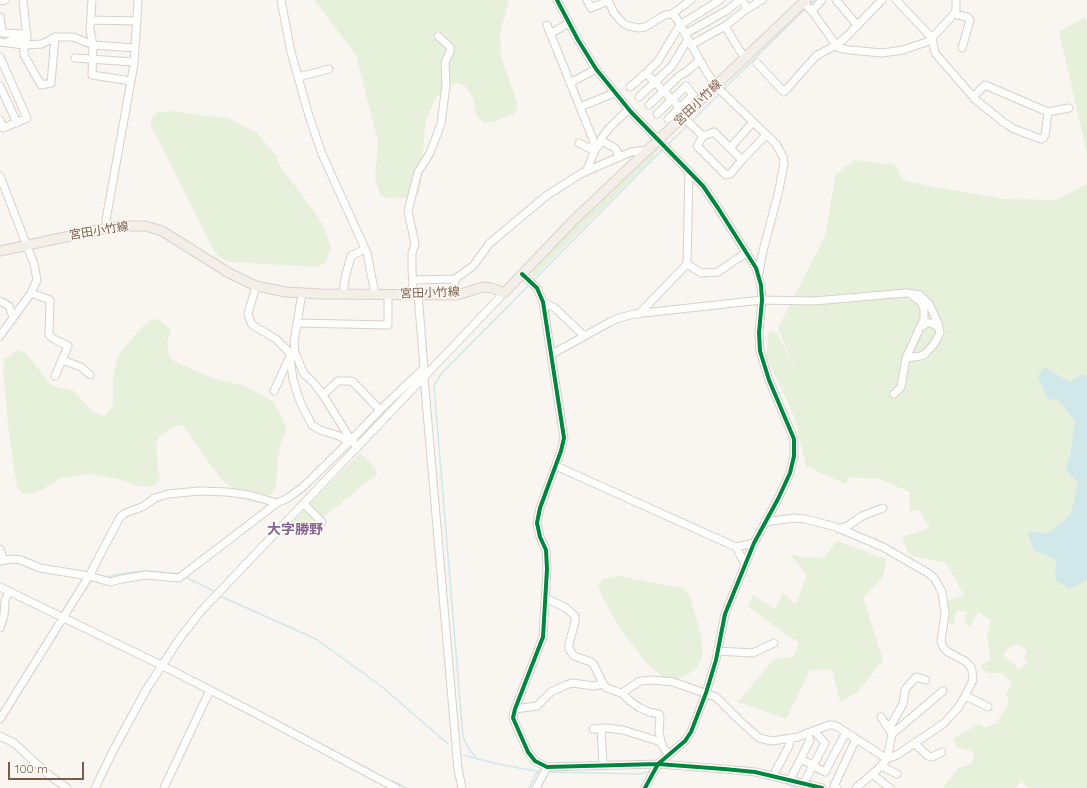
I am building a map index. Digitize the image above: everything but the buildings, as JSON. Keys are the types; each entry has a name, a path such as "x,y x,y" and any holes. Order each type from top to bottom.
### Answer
{"main road":[{"name":"宮田小竹線","path":"0,251 26,244 107,228 136,225 154,227 162,231 229,273 256,286 286,292 454,295 483,287 492,288 504,293 575,219 658,141 720,90 745,57 808,6"}],"street":[{"path":"0,1 6,0"},
{"path":"1,42 27,38 23,0"},
{"path":"92,0 90,30 93,45 92,75 131,81"},
{"path":"107,228 107,213 134,62 138,0"},
{"path":"281,0 291,52 322,154 365,249 375,294"},
{"path":"557,0 587,55 614,93 658,141 703,186 747,252 758,273 761,285 762,300 759,333 760,351 768,380 794,439 795,450 790,473 778,499 764,522 724,614 717,651 706,692 691,732 685,741 657,765 645,788"},
{"path":"587,0 591,8 608,0 618,18 623,23 633,28 645,26 665,15 672,14 691,0"},
{"path":"630,87 657,62 680,25 720,0"},
{"path":"639,97 670,68 688,39 713,18 741,0 747,9"},
{"path":"688,39 722,28 747,9 762,0"},
{"path":"822,0 808,6 839,48 882,53 903,50 919,45 932,38 956,10 956,0"},
{"path":"836,0 857,25"},
{"path":"757,63 784,92 816,56 836,45 882,0"},
{"path":"896,0 932,38 935,53 973,97 1003,122 1014,129 1041,139 1044,135 1048,112"},
{"path":"707,8 713,18 745,57"},
{"path":"672,14 720,90 780,150 784,164 758,273"},
{"path":"953,14 966,17 970,20 962,48"},
{"path":"0,17 2,33 27,34"},
{"path":"91,20 137,21"},
{"path":"550,34 569,23"},
{"path":"547,25 594,142 586,172"},
{"path":"0,549 2,560 21,560 40,568 88,576 110,582 138,576 181,576 277,503 288,498 303,487 424,368 412,271 412,253 415,244 408,211 418,172 430,153 441,124 446,85 446,62 450,52 450,47 438,36"},
{"path":"1,42 24,45 42,44 55,37 73,37 93,45 135,48"},
{"path":"24,45 24,55 41,85 51,83 55,37"},
{"path":"0,57 2,69 27,118 3,128 0,120"},
{"path":"75,58 134,62"},
{"path":"649,105 679,76 700,60"},
{"path":"657,62 670,68 679,76 693,95 686,117"},
{"path":"570,83 596,69"},
{"path":"298,77 329,70"},
{"path":"646,72 702,136"},
{"path":"973,97 985,85 1048,112 1069,108"},
{"path":"0,86 17,123"},
{"path":"657,114 686,86"},
{"path":"580,107 614,93"},
{"path":"593,149 602,141 601,139 609,128 629,109"},
{"path":"668,119 686,117"},
{"path":"730,148 753,122"},
{"path":"742,160 714,132 702,136 697,146 726,175 730,174 766,135"},
{"path":"602,141 615,148 620,157"},
{"path":"579,143 593,149"},
{"path":"413,280 455,279 473,266 490,243 546,196 586,172 631,152 649,150"},
{"path":"639,314 687,264 689,171"},
{"path":"0,176 26,244 37,280 31,293 0,336"},
{"path":"342,294 351,256 365,249"},
{"path":"687,264 701,273 718,272 747,252"},
{"path":"522,274 537,288 544,302 564,438 556,466 540,508 537,523 540,537 546,550 547,569 543,637 515,709 513,718 528,752 535,761 546,768 657,765 755,772 822,788"},
{"path":"454,295 455,279"},
{"path":"256,286 249,308 249,318 254,326 281,343 290,355 293,380 297,393 312,424 320,430 339,436 358,447"},
{"path":"31,293 50,300 50,335 54,339 68,346 55,376"},
{"path":"302,293 294,349 304,374 313,382 323,395 350,441"},
{"path":"95,788 132,715 161,665 190,625 217,594 504,293"},
{"path":"894,394 901,387 906,358 921,327 924,313 924,308 916,298 906,293"},
{"path":"552,354 619,318 639,314 762,300 814,301 906,293 915,294 925,299 932,309 940,333 930,350 921,356 906,358"},
{"path":"297,323 388,325 388,294"},
{"path":"0,301 9,306 13,317"},
{"path":"544,302 554,308 584,336"},
{"path":"921,327 927,323 932,323 939,328"},
{"path":"274,391 294,349"},
{"path":"62,360 81,367 90,375"},
{"path":"424,377 458,769 462,788"},
{"path":"323,395 338,381 352,381 380,410"},
{"path":"556,466 736,547 754,544"},
{"path":"0,719 88,576 120,517 125,512 142,507 155,498 168,494 200,491 249,494 277,503"},
{"path":"304,504 321,521"},
{"path":"839,529 849,525 862,516 883,508"},
{"path":"764,522 794,518 805,519 839,529 883,547 920,568 934,578 942,592 944,605 941,641 943,647 948,652 965,661 972,671 973,680 966,696 957,709 943,724 914,744 888,759 856,788"},
{"path":"736,547 745,564"},
{"path":"0,587 161,665 396,788"},
{"path":"0,628 4,616 5,600 9,592"},
{"path":"546,598 566,608 575,616 569,650 574,656 591,662 603,684 607,688 622,692 640,681 653,680 673,682 706,692 716,697 759,738 772,741 791,738 833,725 888,759"},
{"path":"717,651 753,653 774,643"},
{"path":"888,759 891,725 903,704 907,687 916,677 926,680"},
{"path":"515,709 537,706 551,692 566,685 572,684 594,686 603,684"},
{"path":"164,788 210,690"},
{"path":"891,732 943,691"},
{"path":"622,692 630,701 640,708 659,714 659,732 661,742 669,755"},
{"path":"966,696 988,707"},
{"path":"881,718 891,732"},
{"path":"593,729 601,728 623,730 661,742"},
{"path":"601,728 603,766"},
{"path":"792,776 810,740 810,732"},
{"path":"806,779 825,743 810,732"},
{"path":"801,759 825,772 846,732"},
{"path":"0,736 14,743 50,776 67,788"},
{"path":"775,772 788,748 791,738"},
{"path":"837,788 834,786 856,739"},
{"path":"914,744 928,756 932,757 942,752"},
{"path":"829,766 841,772"},
{"path":"881,766 897,774"},
{"path":"536,788 546,768"},
{"path":"872,774 890,788"}],"green space":[{"path":"314,0 509,0 500,33 501,56 517,103 517,110 512,115 493,122 484,123 476,115 474,99 466,87 458,83 443,90 435,99 425,124 419,193 412,198 385,198 380,194 375,179 378,142 356,55"},
{"path":"1083,18 1087,19 1087,154 1059,32"},
{"path":"172,111 230,119 257,133 275,154 280,166 319,218 331,248 325,263 317,267 231,262 220,258 213,249 151,126 151,118 158,112"},
{"path":"655,148 659,148 660,150 655,153 655,156 534,277 532,275 534,267 559,238"},
{"path":"855,160 895,165 904,181 1002,199 1055,200 1087,184 1087,788 1028,788 1021,781 1016,788 943,788 958,768 972,763 974,752 957,747 953,739 979,724 986,728 997,722 1009,703 1006,694 1012,682 1002,673 988,673 980,667 991,659 987,636 991,620 978,612 970,627 964,623 967,612 956,610 954,625 947,622 946,601 964,595 946,563 909,555 902,537 930,528 919,510 910,511 909,492 880,479 850,477 845,484 806,466 794,416 766,356 769,330 777,333 797,374 778,328 825,236 836,174","holes":["1019,644 1027,651 1024,657 1028,662 1019,669 1003,655 1009,647"]},
{"path":"157,319 166,324 171,332 167,341 169,355 175,362 212,378 245,386 274,402 287,428 281,442 278,457 276,487 270,496 262,503 250,502 220,478 184,427 179,425 159,437 156,445 160,480 151,487 139,486 123,480 92,474 61,478 43,489 28,494 23,494 17,487 9,435 3,367 5,359 17,350 26,353 49,383 57,387 73,390 93,412 104,416 113,405 113,376 118,356 140,329 150,320"},
{"path":"360,453 377,470 376,475 322,518 309,505"},
{"path":"305,509 317,520 314,527 290,525"},
{"path":"837,541 886,559 883,578 863,598 883,660 857,693 840,701 832,670 810,670 786,719 738,702 774,659 793,657 799,643 748,607 753,595 775,609 783,593 796,604 807,575 790,554 802,557 823,558"},
{"path":"618,576 683,588 690,596 701,635 703,651 701,661 694,670 684,677 675,680 664,678 647,663 621,630 598,586 603,579"}],"water":[{"path":"1044,367 1070,382 1084,374 1087,375 1087,580 1069,589 1055,580 1056,560 1034,550 1027,532 1047,533 1071,515 1078,482 1065,469 1070,457 1075,421 1058,400 1047,399 1038,376"}],"waterway":[{"path":"809,6 814,0"},
{"path":"723,90 806,8"},
{"path":"692,121 720,93"},
{"path":"666,146 688,125"},
{"path":"533,281 663,149"},
{"path":"477,759 469,749 463,737 434,386 441,374 530,284"},
{"path":"6,556 24,557 40,564"},
{"path":"93,574 108,577 125,573 148,571 180,574"},
{"path":"185,577 216,592"},
{"path":"220,596 316,639 381,686 448,744"},
{"path":"463,755 498,764 541,772"},
{"path":"547,772 640,774 651,771"},
{"path":"529,788 537,772"},
{"path":"393,781 406,788"},
{"path":"782,782 797,788"}],"cycle path":[{"path":"557,0 578,40 596,69 631,112 703,186 756,268 761,285 762,300 759,333 760,351 769,380 794,439 794,456 790,473 778,499 754,543 725,614 716,660 706,693 691,732 685,741 658,764 645,788"},
{"path":"522,274 537,288 543,302 564,438 561,451 540,508 537,523 540,537 546,550 547,569 543,637 515,709 513,718 528,752 535,761 547,767 658,764 724,769 755,772 822,788"}],"district":[{"name":"大字勝野","path":"295,530"}]}
